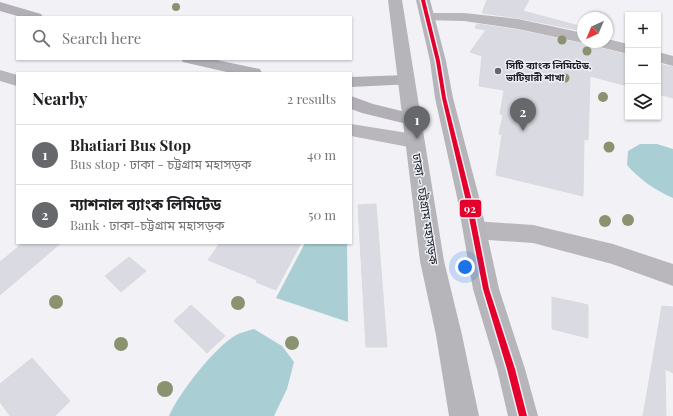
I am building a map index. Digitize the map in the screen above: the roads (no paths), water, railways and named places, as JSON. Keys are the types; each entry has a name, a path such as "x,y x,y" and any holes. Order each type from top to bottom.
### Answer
{"highway":[{"name":"ঢাকা - চট্টগ্রাম মহাসড়ক","path":"395,0 432,261 449,335 464,416"},
{"path":"426,8 486,289 511,369 523,416"}],"main road":[{"path":"0,6 33,16"},
{"path":"194,60 249,72"},
{"path":"352,82 406,80"},
{"path":"352,102 368,109 411,118"}],"street":[{"path":"426,8 464,17 518,24 577,37"},
{"path":"613,46 625,48"},
{"path":"661,58 673,61"},
{"path":"0,75 16,81"},
{"path":"352,130 414,141"},
{"path":"474,230 533,234 613,254 673,275"}],"water":[{"path":"640,144 657,144 673,149 673,198 648,184 627,165 628,151"},
{"path":"304,244 347,244 348,322 276,298"},
{"path":"254,329 282,346 294,362 287,389 274,416 169,416 181,395 208,360 227,341 236,335"}],"place":[{"name":"সিটি ব্যাংক লিমিটেড, ভাটিয়ারী শাখা","path":"498,71"},
{"name":"ন্যাশনাল ব্যাংক লিমিটেড","path":"523,131"},
{"name":"Bhatiari Bus Stop","path":"417,139"}]}
